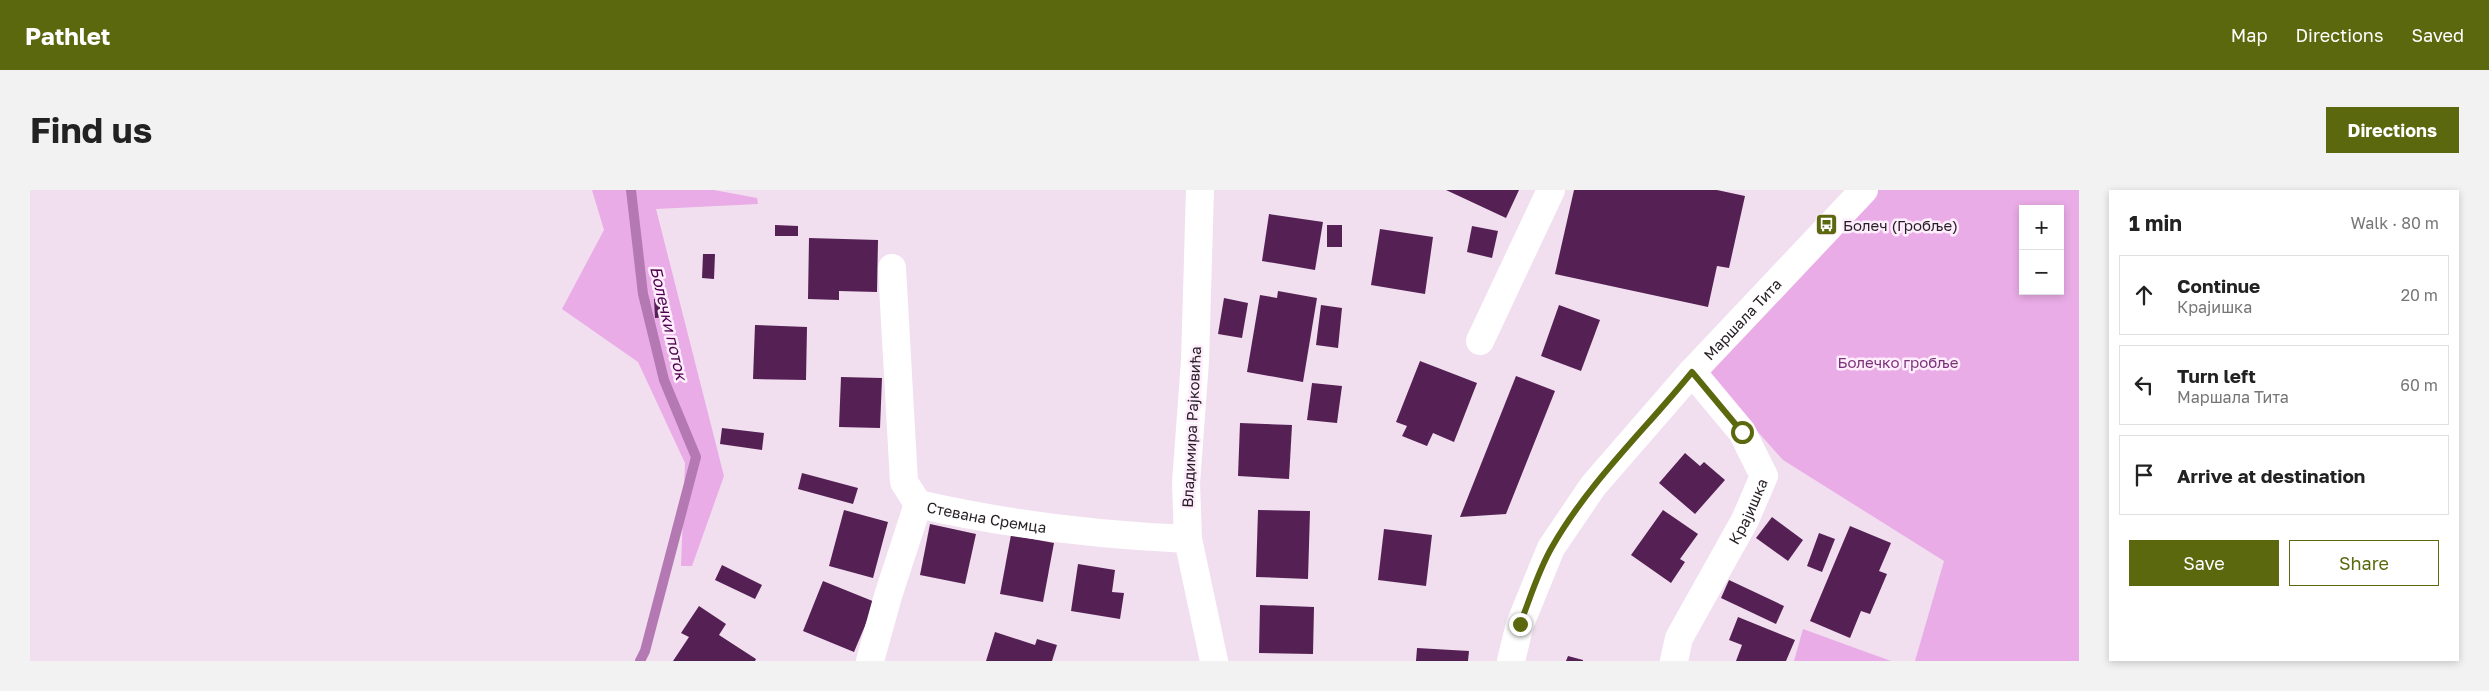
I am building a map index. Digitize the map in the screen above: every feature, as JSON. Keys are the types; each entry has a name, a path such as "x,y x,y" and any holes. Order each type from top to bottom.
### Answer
{"street":[{"name":"Владимира Рајковића","path":"1200,190 1195,360 1186,483 1188,539 1214,661"},
{"path":"1480,341 1551,190"},
{"name":"Маршала Тита","path":"1511,661 1520,624 1536,582 1555,542 1593,486 1692,372 1864,190"},
{"path":"892,268 904,482 918,504"},
{"name":"Крајишка","path":"1674,661 1679,638 1745,520 1764,476 1742,432 1692,372"},
{"name":"Стевана Сремца","path":"870,661 888,596 918,504 982,519 1049,528 1112,535 1188,539"}],"green space":[{"path":"592,190 714,190 757,198 758,204 656,209 724,476 692,566 681,566 685,463 638,362 562,309 604,230"},
{"name":"Болечко гробље","path":"1864,190 2079,190 2079,661 1915,661 1944,561 1783,460 1724,394 1701,362"},
{"path":"1803,629 1891,661 1794,661"}],"building":[{"path":"1446,190 1519,190 1506,218"},
{"path":"1574,190 1717,190 1745,196 1729,268 1717,266 1708,307 1555,274"},
{"path":"1269,214 1323,222 1315,270 1262,261"},
{"path":"775,225 798,226 798,236 775,236"},
{"path":"1327,225 1342,225 1342,247 1327,247"},
{"path":"1472,226 1498,231 1492,258 1467,252"},
{"path":"1380,229 1433,237 1425,294 1371,285"},
{"path":"809,238 878,240 877,292 839,291 839,300 808,299"},
{"path":"703,254 715,254 714,279 702,278"},
{"path":"1278,291 1317,298 1303,382 1247,372 1260,295 1277,298"},
{"path":"667,298 668,317 655,318 654,299"},
{"path":"1224,298 1248,303 1242,338 1218,334"},
{"path":"1321,305 1342,308 1338,348 1316,345"},
{"path":"1559,305 1600,320 1581,371 1541,356"},
{"path":"755,325 807,327 806,380 753,379"},
{"path":"1420,361 1477,383 1454,442 1433,433 1427,446 1402,436 1407,426 1396,422"},
{"path":"1516,376 1555,391 1506,514 1460,517"},
{"path":"841,377 882,378 880,428 839,427"},
{"path":"1312,383 1342,386 1337,423 1307,420"},
{"path":"1240,423 1292,425 1289,479 1238,476"},
{"path":"722,428 764,433 762,450 720,444"},
{"path":"1685,453 1700,466 1704,462 1725,480 1695,514 1659,483"},
{"path":"802,473 858,488 853,504 798,489"},
{"path":"844,510 888,522 873,578 829,566"},
{"path":"1258,510 1310,511 1308,579 1256,577"},
{"path":"1663,510 1698,534 1680,559 1685,562 1671,583 1631,555"},
{"path":"1772,517 1803,540 1788,561 1756,538"},
{"path":"930,524 976,534 965,584 920,575"},
{"path":"1850,526 1891,543 1879,571 1887,574 1870,614 1861,611 1850,638 1810,621"},
{"path":"1384,529 1432,535 1426,586 1378,580"},
{"path":"1819,533 1835,539 1822,572 1807,566"},
{"path":"1011,535 1054,543 1043,602 1000,594"},
{"path":"1078,564 1115,570 1112,592 1124,593 1120,619 1071,611"},
{"path":"722,565 762,585 755,599 715,580"},
{"path":"1729,580 1784,606 1776,624 1721,598"},
{"path":"823,581 875,602 854,652 803,631"},
{"path":"1260,605 1314,607 1313,654 1259,653"},
{"path":"699,606 726,624 719,635 756,659 755,661 673,661 689,637 681,633"},
{"path":"1738,617 1795,640 1786,661 1736,661 1742,645 1729,640"},
{"path":"995,632 1035,645 1037,639 1057,645 1052,661 986,661"},
{"path":"1417,648 1469,651 1468,661 1416,661"},
{"path":"1568,656 1583,660 1583,661 1566,661"}],"waterway":[{"name":"Болечки поток","path":"631,190 643,294 664,380 696,457 645,651 640,661"}],"place":[{"name":"Болеч (Гробље)","path":"1827,225"}],"route":[{"path":"1520,624 1551,548 1567,522 1593,486 1692,372 1742,432"}]}
